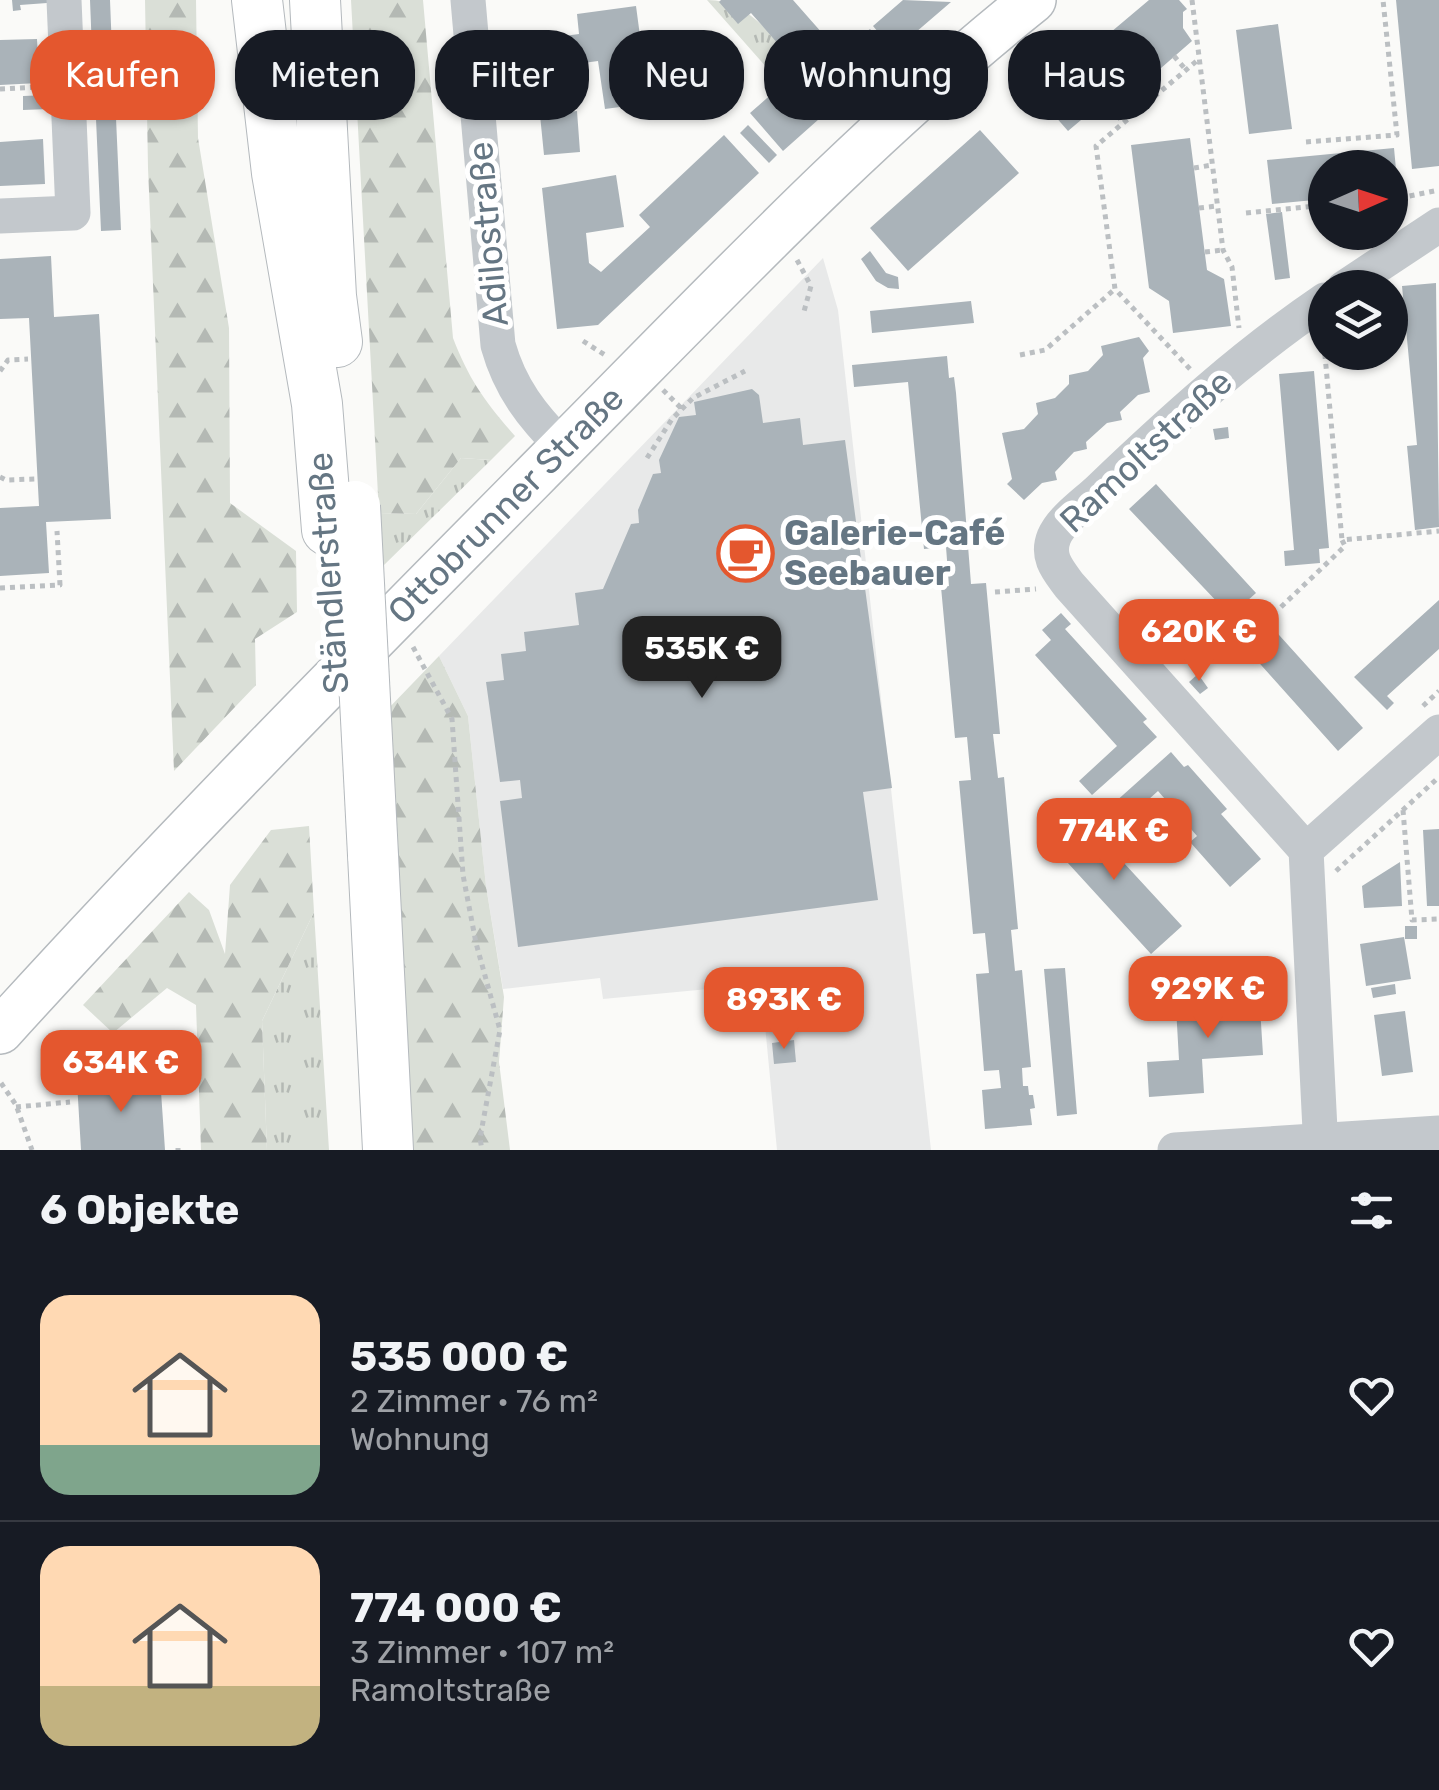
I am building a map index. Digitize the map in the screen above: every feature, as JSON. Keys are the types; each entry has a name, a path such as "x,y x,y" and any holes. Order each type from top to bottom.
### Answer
{"highway":[{"name":"Ständlerstraße","path":"258,0 277,172 316,404 340,518"},
{"name":"Ständlerstraße","path":"315,0 360,866 388,1150"},
{"name":"Ständlerstraße","path":"360,866 361,1150"}],"main road":[{"name":"Ottobrunner Straße","path":"0,1031 108,912 294,719 808,202 922,95 1033,0"}],"street":[{"path":"64,0 65,30"},
{"name":"Adilostraße","path":"468,0 498,345 506,374 526,408 563,447"},
{"path":"0,216 73,213 69,120"},
{"path":"1371,270 1439,225"},
{"name":"Ramoltstraße","path":"1306,850 1069,585 1051,554 1059,528 1140,450 1253,352 1308,312"},
{"path":"1321,1145 1306,850 1439,732"},
{"path":"1175,1150 1321,1145 1439,1133"}],"path":[{"path":"1192,0 1223,250 1232,267 1231,301 1240,332"},
{"path":"1306,142 1397,136 1384,0"},
{"path":"1174,56 1187,70"},
{"path":"1161,90 1199,60"},
{"path":"0,89 30,87"},
{"path":"1126,120 1096,146 1115,289 1211,388"},
{"path":"1194,168 1212,165"},
{"path":"1408,196 1439,190"},
{"path":"1199,208 1217,206"},
{"path":"1246,213 1308,208"},
{"path":"1205,252 1223,250"},
{"path":"796,257 810,286 803,315"},
{"path":"1020,355 1045,350 1115,289"},
{"path":"583,341 608,356"},
{"path":"0,372 8,360 28,358"},
{"path":"1281,607 1345,546 1326,370"},
{"path":"647,458 692,398 745,371"},
{"path":"661,388 682,409"},
{"path":"0,477 34,479"},
{"path":"1342,540 1439,531"},
{"path":"0,588 60,584 58,532"},
{"path":"995,592 1010,591"},
{"path":"412,645 452,719 463,875 476,943 500,1030 480,1138 482,1150"},
{"path":"1307,896 1439,777"},
{"path":"1403,810 1412,920 1439,919"},
{"path":"1,1083 16,1107 32,1150"},
{"path":"16,1107 70,1102"}],"shaded area":[{"path":"823,258 838,310 931,1150 777,1150 761,984 603,999 600,978 503,989 486,886 468,716 439,656"}],"green space":[{"path":"145,0 196,0 196,30 146,30"},
{"path":"351,0 423,0 453,338 479,390 515,436 491,460 461,458 416,514 379,513 358,120 415,120 415,30 353,30"},
{"path":"707,0 736,7 766,30 764,65 744,42 744,30 733,30"},
{"path":"147,120 198,120 229,328 230,503 296,551 297,612 255,639 256,685 174,771"},
{"path":"461,458 491,460 382,567 379,513 416,514"},
{"path":"439,656 468,716 486,886 504,997 499,1062 510,1150 408,1150 385,712"},
{"path":"309,826 314,912 262,1021 267,1150 201,1150 196,1005 167,988 113,1033 83,1005 189,892 209,910 225,954 230,885 271,830"},
{"path":"314,912 329,1150 267,1150 262,1021"}],"building":[{"path":"12,0 47,3 20,5 21,10 13,11"},
{"path":"90,0 110,0 111,30 91,30"},
{"path":"793,0 819,30 766,30 751,13 738,24 719,2"},
{"path":"903,0 951,2 918,30 876,30 873,26"},
{"path":"1149,0 1179,0 1187,9 1183,12 1183,28 1192,41 1161,68 1161,30 1113,30"},
{"path":"1396,0 1439,0 1439,166 1412,169"},
{"path":"636,6 639,30 609,30 609,108 605,109 598,61 589,62 589,30 579,30 577,14"},
{"path":"1278,24 1292,129 1249,134 1236,30"},
{"path":"30,39 30,83 0,85 0,40"},
{"path":"23,96 30,96 30,110 23,110"},
{"path":"764,101 764,120 818,120 783,151 750,113"},
{"path":"96,120 116,120 121,230 101,231"},
{"path":"540,120 578,120 580,152 544,155"},
{"path":"1058,120 1081,120 1068,131"},
{"path":"748,125 777,155 769,163 740,133"},
{"path":"980,130 1019,173 908,271 870,228"},
{"path":"724,135 759,173 598,325 557,329 542,188 616,175 624,227 586,233 589,263 601,272 650,227 639,215"},
{"path":"1190,138 1207,270 1224,279 1231,326 1173,333 1169,301 1149,288 1131,145"},
{"path":"43,139 45,184 0,186 0,142"},
{"path":"1308,156 1308,201 1272,204 1267,160"},
{"path":"1282,212 1290,278 1275,280 1266,214"},
{"path":"870,251 886,273 898,277 899,289 876,281 861,259"},
{"path":"51,256 54,317 99,314 111,519 46,522 49,573 0,576 0,508 39,506 29,318 0,319 0,259"},
{"path":"1436,283 1439,527 1415,530 1407,446 1417,445 1408,350 1408,285"},
{"path":"971,301 974,323 872,333 870,311"},
{"path":"1139,337 1149,351 1143,358 1150,392 1138,395 1120,412 1122,420 1107,423 1086,442 1087,449 1074,452 1055,472 1057,480 1042,483 1024,500 1007,484 1012,479 1002,433 1024,429 1038,414 1036,403 1055,398 1069,384 1069,375 1088,371 1103,355 1101,346"},
{"path":"947,356 949,378 954,377 956,393 971,584 986,583 1000,734 993,734 998,778 1004,777 1018,929 1011,930 1015,971 1022,970 1031,1067 1022,1068 1023,1086 1028,1086 1029,1095 1033,1095 1035,1108 1030,1109 1032,1125 985,1129 982,1090 1001,1088 999,1070 984,1071 976,974 989,973 985,933 973,934 959,781 971,780 967,737 955,738 941,587 949,586 946,547 924,549 908,382 854,387 852,365"},
{"path":"1314,371 1329,548 1319,549 1320,563 1285,566 1284,551 1294,550 1279,374"},
{"path":"752,389 759,395 763,423 800,418 803,445 845,440 892,788 863,792 878,900 518,947 500,801 522,798 520,780 500,782 486,682 504,680 501,654 526,651 524,632 579,625 575,593 603,589 631,524 639,523 638,510 653,474 661,473 659,460 679,417 696,415 694,402"},
{"path":"1228,427 1229,438 1215,440 1213,429"},
{"path":"1156,484 1256,593 1247,601 1255,612 1240,626 1129,509"},
{"path":"1439,600 1439,649 1387,696 1394,703 1387,710 1354,677"},
{"path":"1263,610 1270,617 1257,628 1251,621"},
{"path":"1061,613 1071,624 1065,629 1147,719 1143,722 1157,737 1092,795 1079,781 1117,746 1035,655 1051,640 1042,630"},
{"path":"1269,624 1363,728 1338,751 1245,647"},
{"path":"1198,674 1208,688 1200,694 1189,682"},
{"path":"1171,752 1184,767 1188,765 1227,809 1221,814 1261,859 1230,887 1190,842 1197,836 1158,791 1118,827 1104,812"},
{"path":"1076,811 1182,926 1151,954 1046,839"},
{"path":"1439,829 1439,906 1427,906 1423,830"},
{"path":"1400,862 1402,906 1364,908 1362,886"},
{"path":"1405,926 1417,926 1417,939 1405,939"},
{"path":"1404,937 1411,979 1366,986 1360,944"},
{"path":"1065,968 1077,1114 1057,1116 1044,969"},
{"path":"1395,984 1396,994 1373,998 1371,988"},
{"path":"1259,991 1263,1055 1202,1059 1204,1093 1149,1097 1147,1062 1179,1060 1176,1007 1210,1005 1209,994"},
{"path":"793,1004 793,1028 776,1029 775,1005"},
{"path":"1405,1011 1413,1072 1382,1076 1374,1015"},
{"path":"794,1040 796,1062 774,1064 772,1043"},
{"path":"160,1077 165,1150 81,1150 77,1082"}],"place":[{"name":"Galerie-Café Seebauer","path":"745,553"}]}
